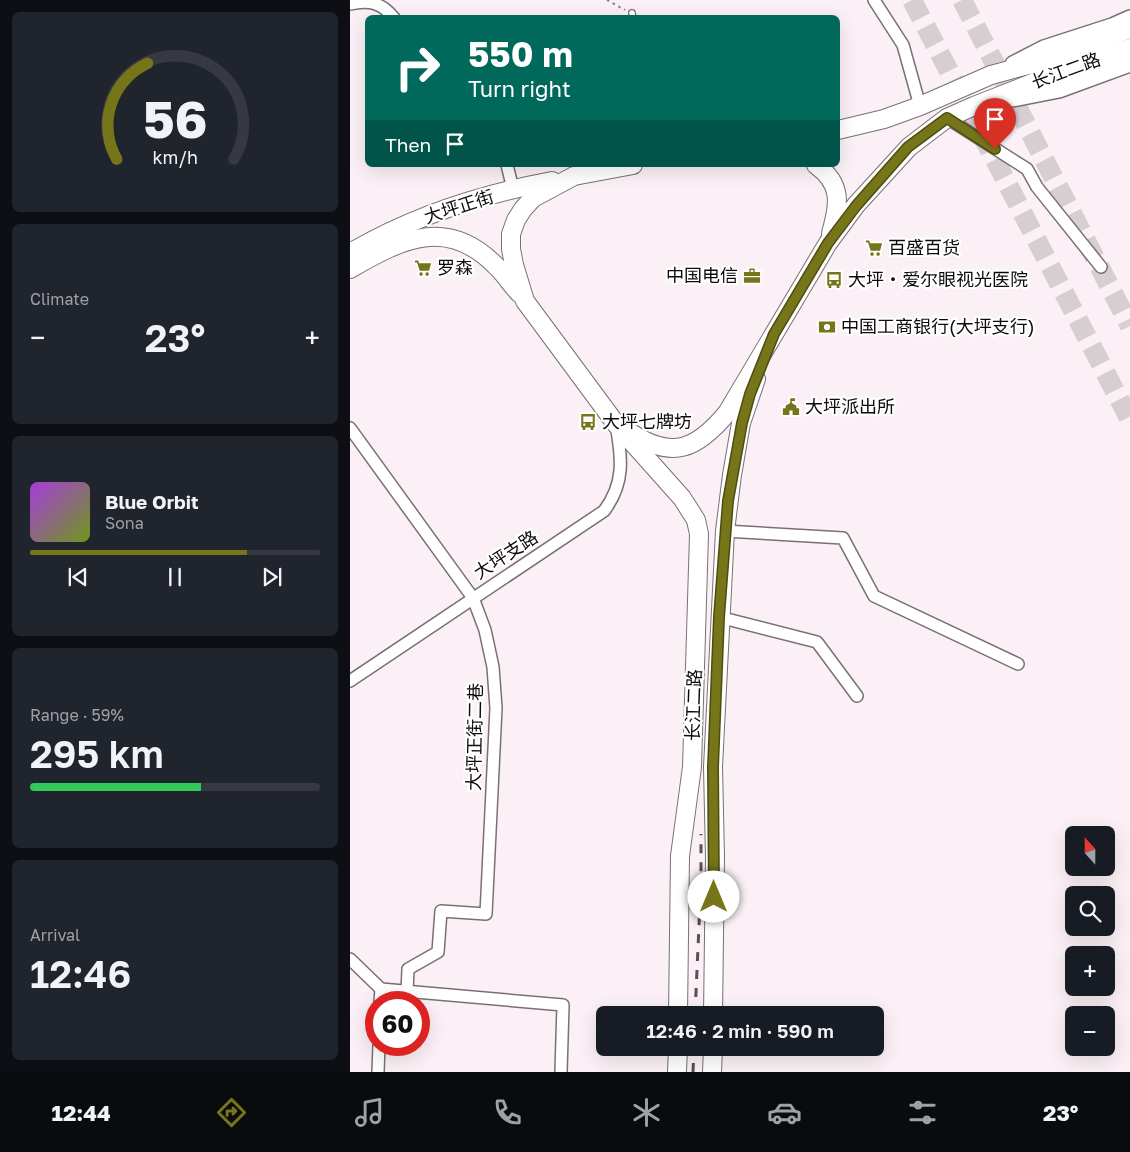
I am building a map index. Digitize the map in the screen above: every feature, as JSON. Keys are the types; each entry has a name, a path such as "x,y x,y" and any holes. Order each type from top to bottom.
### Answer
{"main road":[{"name":"长江二路","path":"616,424 646,443 667,449 680,448 692,444 715,428 727,413 828,243 856,206 908,147 947,118 1130,29"},
{"name":"长江二路","path":"840,130 884,119 920,106 991,75 1050,67 1130,48"},
{"name":"长江二路","path":"622,167 574,176 533,198 516,220 511,234 511,249 525,301 616,424 682,498 696,520 699,534 692,767 680,856 678,1006"},
{"name":"长江二路","path":"819,167 827,173 836,190 838,207 828,243"},
{"name":"大坪正街","path":"350,253 390,232 429,216 513,189 574,176"},
{"name":"大坪正街","path":"350,269 407,241 423,237 438,236 452,238 477,250 487,258 525,301"},
{"name":"长江二路","path":"714,1006 715,857 713,767 719,617 725,531 732,475 742,423 750,394 774,334"},
{"path":"677,1072 678,1056"},
{"path":"712,1072 713,1056"}],"street":[{"path":"874,0 903,45 920,106"},
{"path":"350,4 360,1 372,1 388,10 392,15"},
{"name":"长江二路","path":"991,75 1044,48 1112,26 1130,18"},
{"name":"长江二路","path":"974,106 1059,90 1130,64"},
{"path":"947,118 1027,169 1036,187 1101,267"},
{"path":"508,167 513,189"},
{"name":"大坪支路","path":"350,681 604,511 612,500 620,474 620,449 616,424"},
{"name":"大坪正街二巷","path":"350,428 473,598 485,630 491,658 496,708 486,914 441,911 438,952 408,968 407,991"},
{"path":"725,531 843,538 874,596 1018,664"},
{"path":"719,617 818,642 857,696"},
{"path":"350,959 381,990 394,991"},
{"path":"430,994 562,1005 561,1072"},
{"path":"378,1072 379,1056"}],"path":[{"path":"607,0 632,15"}],"tunnel":[{"path":"912,0 1130,420"},
{"path":"962,0 1130,326"}],"railway":[{"path":"695,1006 701,881 701,834"},
{"path":"693,1072 694,1056"}],"place":[{"name":"百盛百货","path":"874,248"},
{"name":"罗森","path":"423,268"},
{"name":"中国电信","path":"752,276"},
{"name":"大坪‧爱尔眼视光医院","path":"834,280"},
{"name":"中国工商银行(大坪支行)","path":"827,327"},
{"name":"大坪派出所","path":"791,407"},
{"name":"大坪七牌坊","path":"588,422"}],"route":[{"path":"714,897 713,767 719,617 725,531 736,449 750,394 774,334 828,243 856,206 908,147 947,118 995,149"}]}
